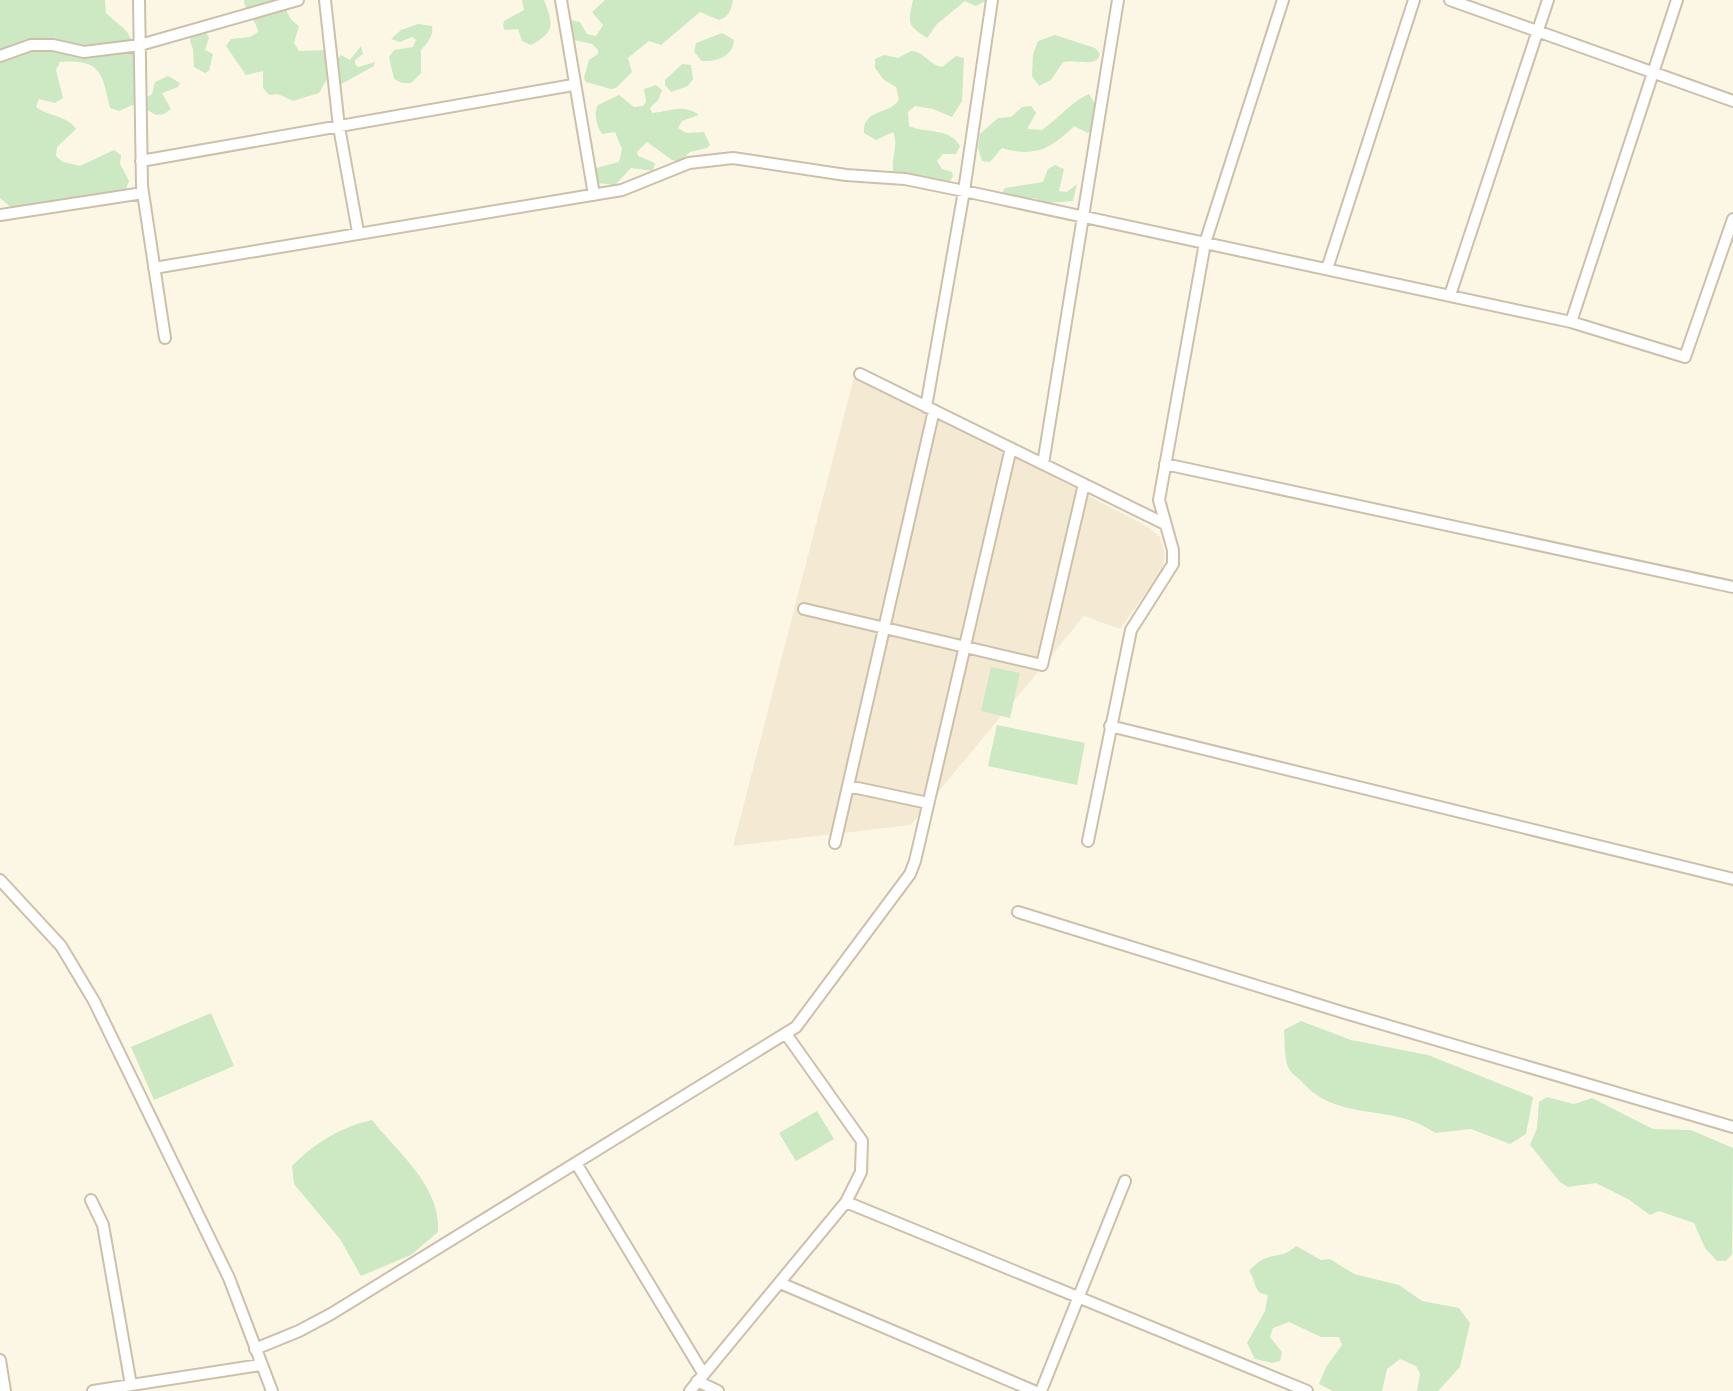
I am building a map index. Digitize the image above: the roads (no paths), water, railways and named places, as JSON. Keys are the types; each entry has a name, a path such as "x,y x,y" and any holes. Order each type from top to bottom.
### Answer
{"street":[{"path":"139,0 143,193 165,338"},
{"path":"250,0 250,14"},
{"path":"0,56 31,44 53,45 84,52 139,45 298,0"},
{"path":"325,0 339,127 358,233"},
{"path":"561,0 573,85 594,195"},
{"path":"835,843 930,408 992,0"},
{"path":"1043,464 1118,0"},
{"path":"1088,841 1131,630 1173,564 1173,550 1159,506 1205,243 1283,0"},
{"path":"1327,269 1414,0"},
{"path":"1450,0 1733,101"},
{"path":"1450,295 1548,0"},
{"path":"1571,321 1677,0"},
{"path":"141,161 573,85"},
{"path":"154,268 594,195 643,184 690,163 733,158 846,175 905,179 964,191 1571,321 1685,357 1733,219"},
{"path":"0,215 143,193"},
{"path":"860,374 1166,524"},
{"path":"255,1349 331,1314 796,1027 910,874 1011,448"},
{"path":"1165,464 1733,587"},
{"path":"804,609 1042,665 1084,484"},
{"path":"1110,726 1733,879"},
{"path":"848,786 928,803"},
{"path":"0,880 61,946 83,981 229,1278 272,1391"},
{"path":"1018,912 1345,1013 1733,1127"},
{"path":"690,1391 846,1202 861,1172 862,1142 786,1034"},
{"path":"576,1163 700,1377 718,1391"},
{"path":"1041,1391 1125,1181"},
{"path":"91,1200 103,1225 131,1385"},
{"path":"846,1202 1307,1391"},
{"path":"780,1283 1034,1391"},
{"path":"0,1360 5,1391"},
{"path":"93,1391 260,1365"}]}
